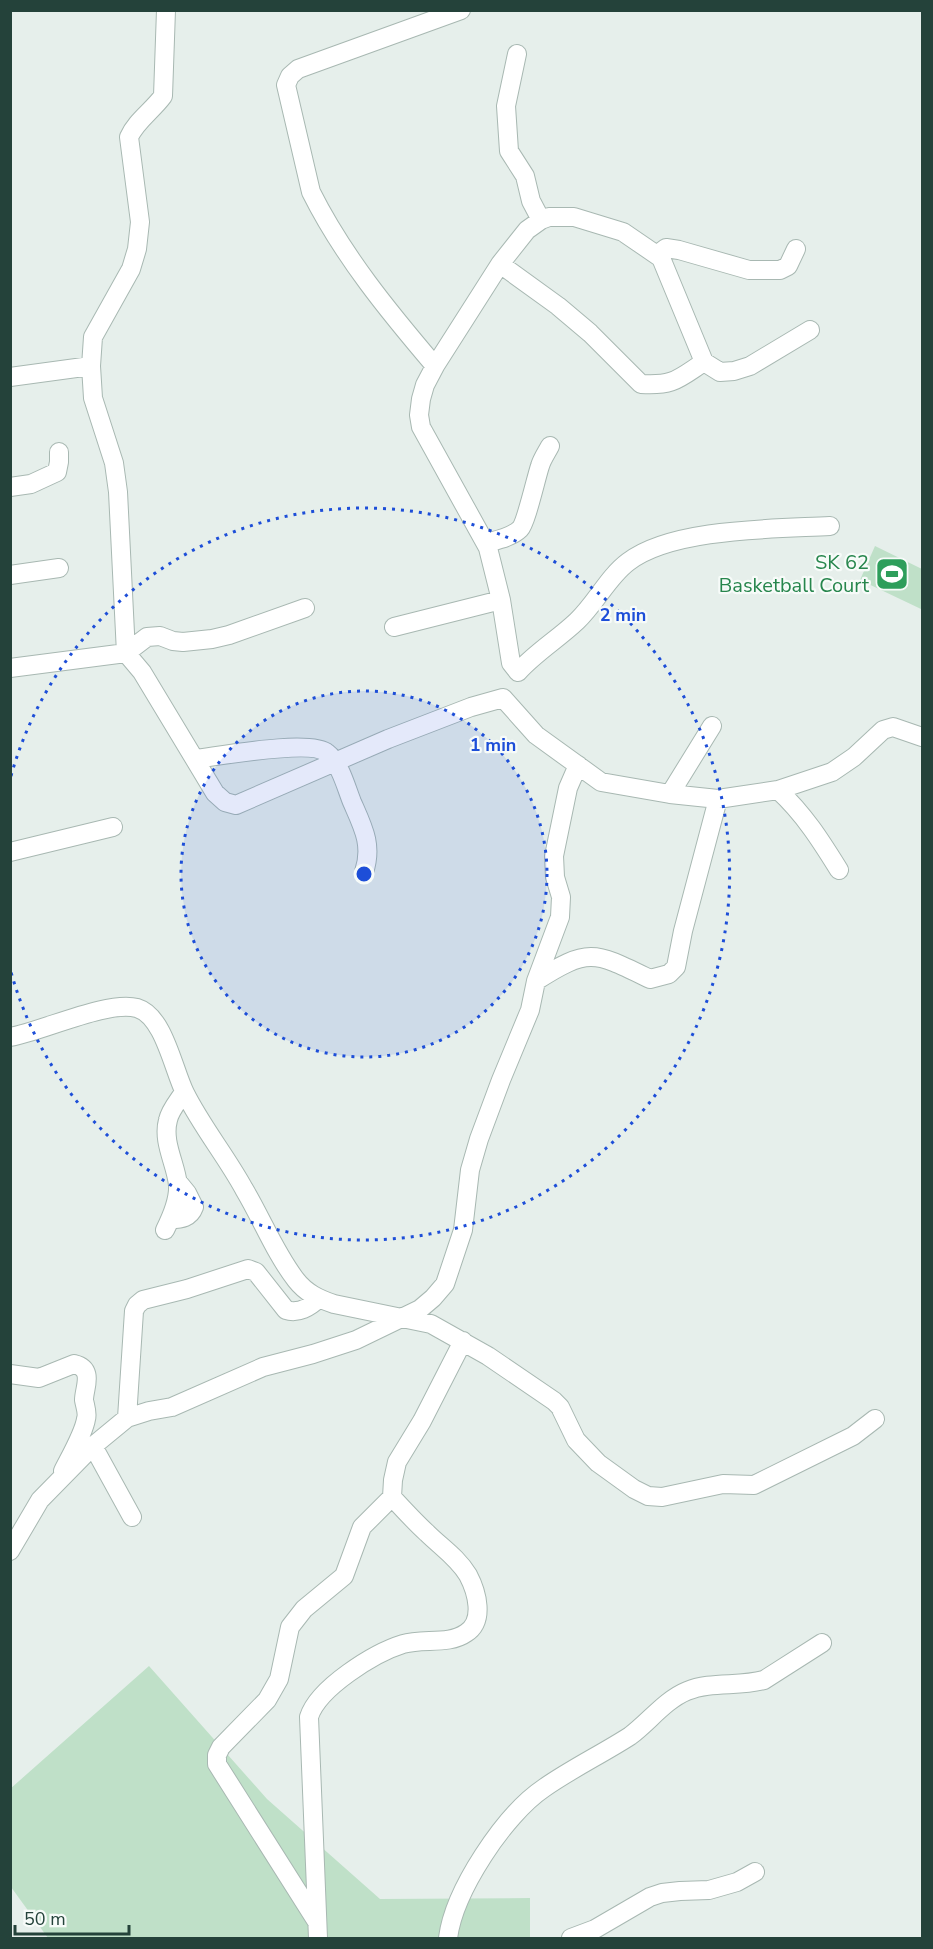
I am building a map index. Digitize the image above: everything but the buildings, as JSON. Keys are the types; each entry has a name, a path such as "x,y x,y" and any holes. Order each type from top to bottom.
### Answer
{"street":[{"path":"166,10 163,96 155,107 134,126 129,137 140,222 137,249 131,269 93,337 91,366 93,398 114,463 118,492 126,653 142,672 215,793 225,802 236,805 398,735 471,707 503,698 518,672 581,617 623,565 660,544 732,532 830,526"},
{"path":"435,366 367,284 319,208 311,192 286,85 290,76 298,69 461,10"},
{"path":"517,54 506,106 509,151 525,176 531,201 541,220"},
{"path":"518,672 511,663 501,600 493,562 486,543 421,427 419,415 425,385 435,366 500,264 528,230 549,217 574,217 623,232 660,258 704,362 720,372 750,366 810,330"},
{"path":"660,258 662,251 666,248 749,270 780,270 788,266 796,249"},
{"path":"500,264 558,306 590,333 641,384 671,383 704,362"},
{"path":"10,377 91,366"},
{"path":"486,543 519,530 524,524 529,500 541,464 550,446"},
{"path":"10,487 31,484 57,472 58,452"},
{"path":"10,574 59,568"},
{"path":"394,627 501,600"},
{"path":"10,668 126,653 147,637 160,636 183,642 212,639 305,608"},
{"path":"503,698 536,735 601,783 670,794 718,798 778,790 832,772 854,757 883,730 893,727 922,737"},
{"path":"670,794 712,726"},
{"path":"195,759 299,747 317,747 328,753 335,763 364,830 369,858 364,872"},
{"path":"10,1551 40,1500 93,1446 128,1418 172,1407 263,1367 356,1340 420,1309 444,1284 463,1230 470,1170 479,1139 530,1010 536,981 560,917 561,897 555,877 554,856 568,788 578,765"},
{"path":"778,790 811,825 839,870"},
{"path":"536,981 585,956 612,960 650,979 669,974 676,967 683,931 718,798"},
{"path":"10,852 113,827"},
{"path":"10,1037 108,1008 125,1006 140,1009 150,1015 158,1025 184,1092 213,1142 243,1186 288,1268 307,1291 318,1299 334,1304 431,1324 463,1341 554,1401 560,1407 576,1440 585,1450 614,1475 648,1496 662,1497 723,1484 754,1485 853,1436 875,1419"},
{"path":"168,1225 188,1216 194,1207 178,1182 168,1143 168,1119 184,1092"},
{"path":"128,1418 134,1311 143,1300 187,1289 248,1269 256,1272 290,1312 303,1309 318,1299"},
{"path":"318,1930 216,1760 221,1748 267,1700 275,1687 284,1663 290,1627 304,1609 335,1586 344,1576 362,1527 392,1497 397,1462 422,1421 463,1341"},
{"path":"10,1374 39,1378 74,1364 79,1365 85,1372 88,1386 84,1398 87,1418 59,1481"},
{"path":"93,1446 132,1517"},
{"path":"318,1930 309,1717 312,1707 331,1686 380,1654 403,1644 457,1638 467,1633 474,1625 478,1614 474,1589 467,1574 447,1549 429,1536 392,1497"},
{"path":"447,1938 453,1912 462,1891 481,1861 517,1810 543,1788 640,1729 678,1696 689,1690 764,1680 822,1643"},
{"path":"571,1938 595,1929 650,1897 671,1892 709,1890 737,1882 755,1872"}],"green space":[{"name":"SK 62 Basketball Court","path":"875,546 922,569 921,609 860,580"},
{"path":"149,1666 267,1799 380,1899 530,1898 530,1938 48,1938 11,1887 10,1789"}],"place":[{"name":"SK 62 Basketball Court","path":"892,574"}]}
